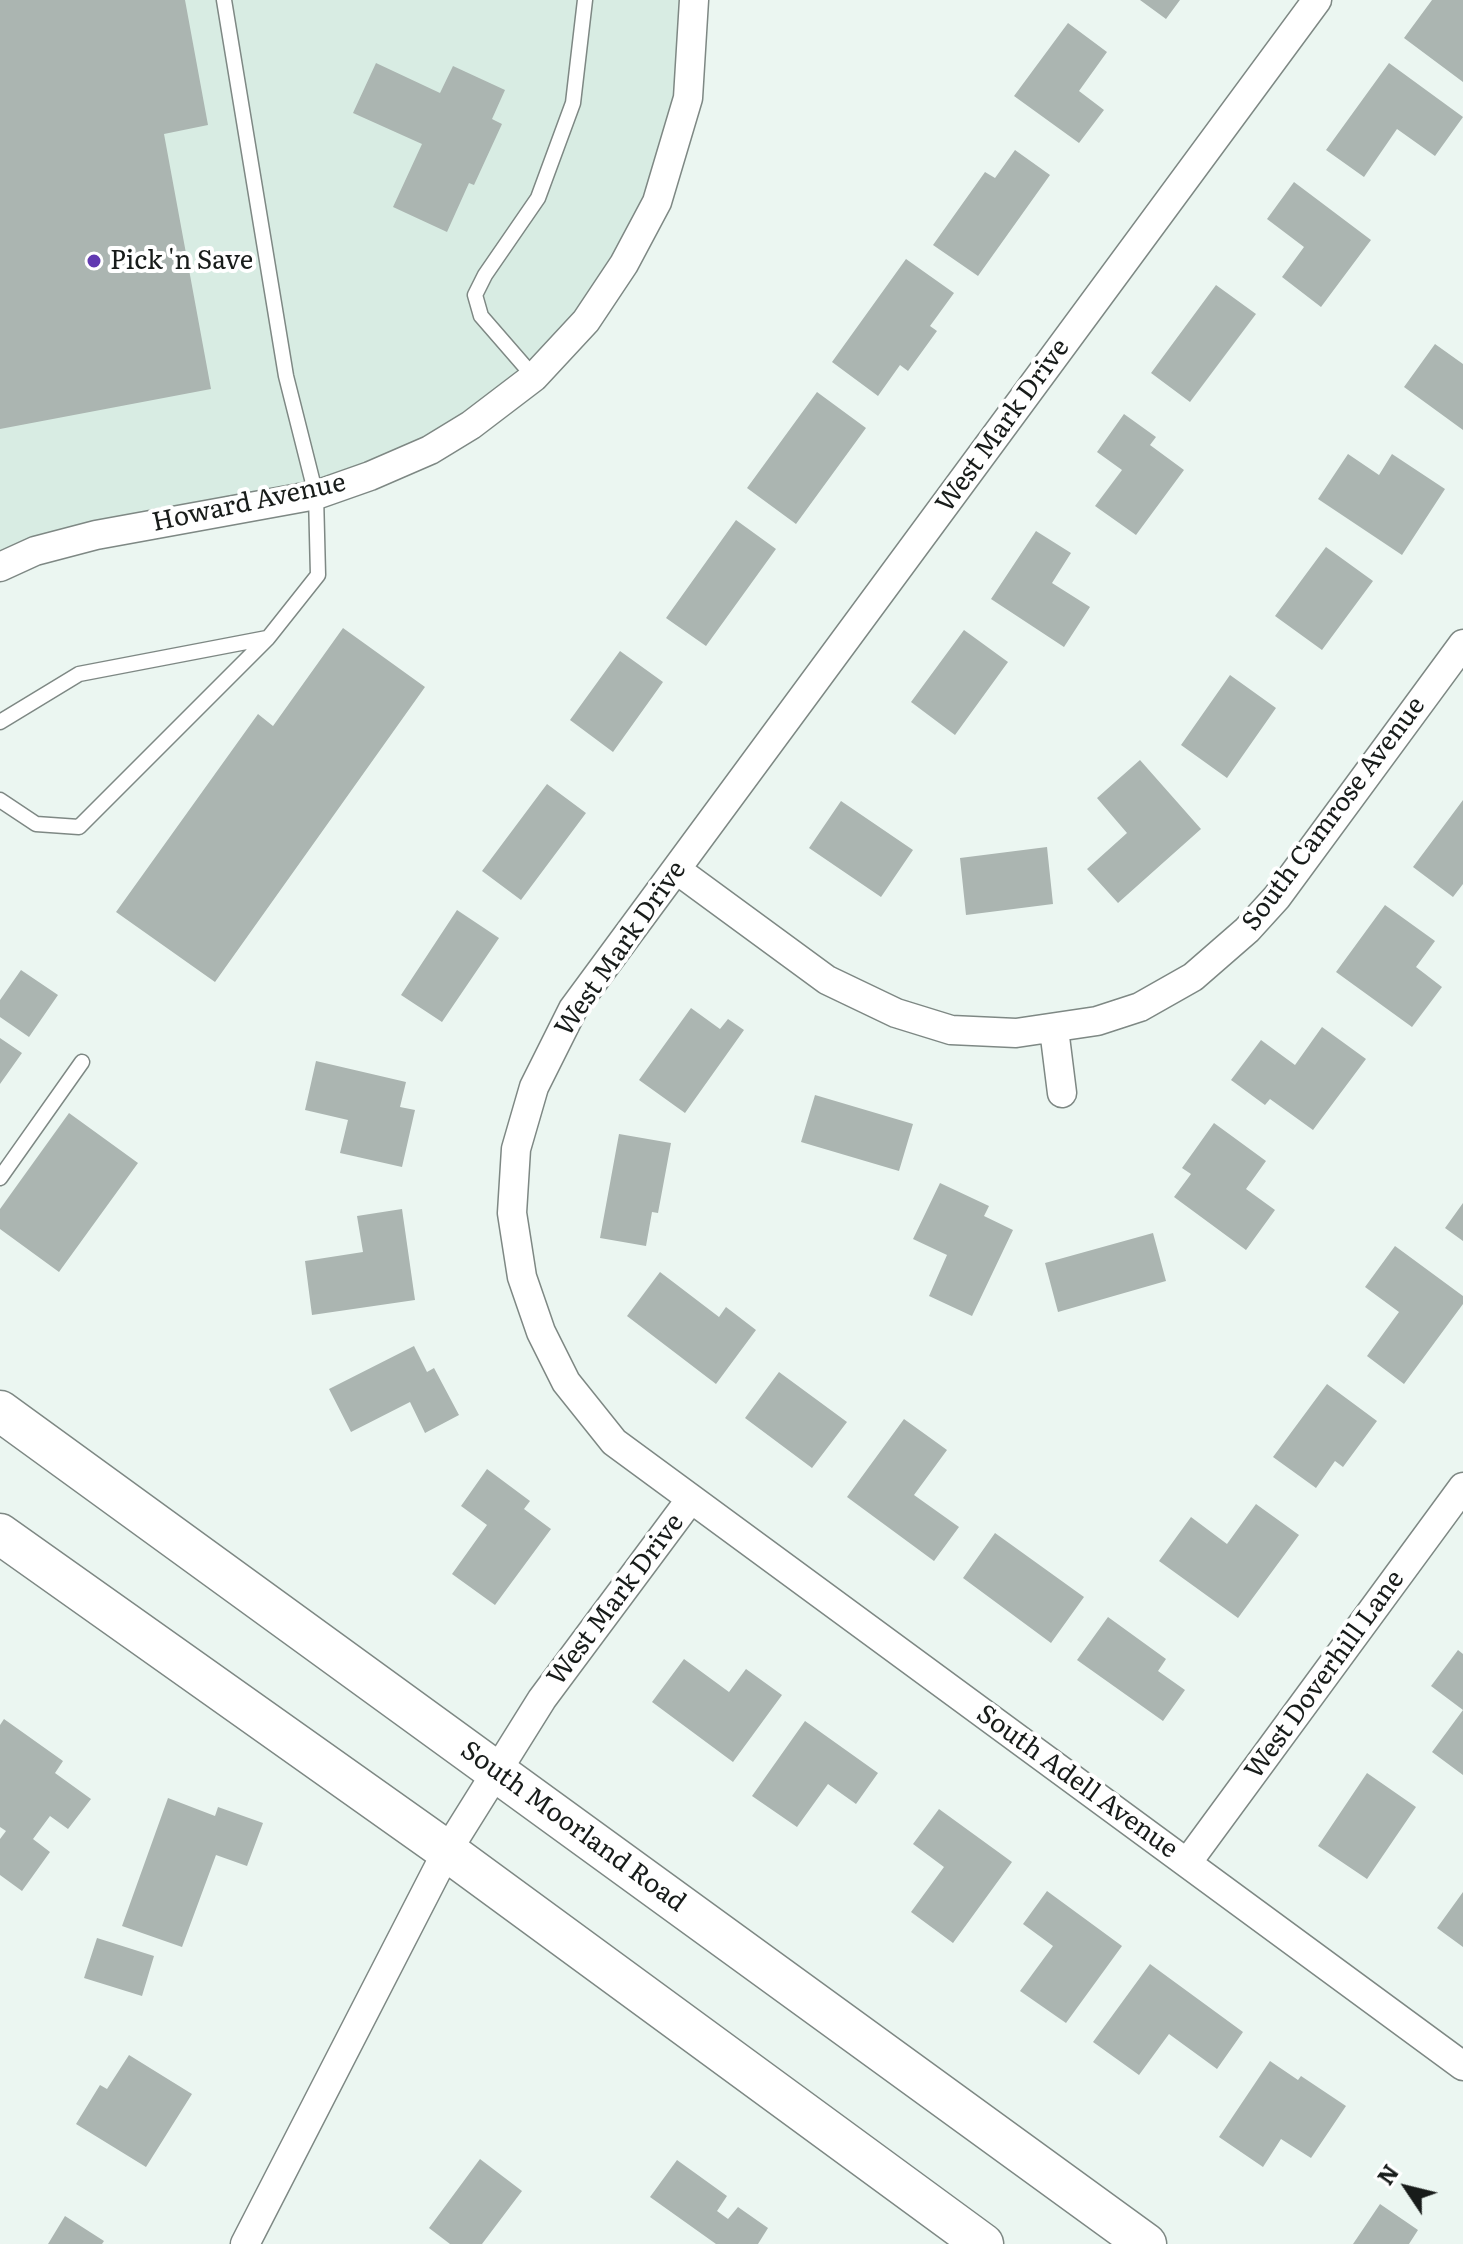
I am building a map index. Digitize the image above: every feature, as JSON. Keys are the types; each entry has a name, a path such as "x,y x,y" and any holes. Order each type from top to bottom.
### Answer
{"main road":[{"name":"South Moorland Road","path":"0,1411 1146,2244"},
{"path":"0,1534 447,1851 983,2244"}],"street":[{"name":"Howard Avenue","path":"0,567 35,551 96,535 316,495 430,450 471,425 534,377 586,321 624,264 657,202 688,98 694,0"},
{"name":"West Mark Drive","path":"245,2244 447,1851 542,1699 690,1500 614,1442 566,1382 541,1332 522,1277 512,1213 516,1149 534,1087 549,1051 573,1009 1317,0"},
{"name":"South Camrose Avenue","path":"677,870 827,980 896,1013 951,1030 1016,1033 1097,1021 1140,1007 1193,977 1247,930 1277,897 1463,644"},
{"path":"1054,1029 1062,1093"},
{"name":"West Doverhill Lane","path":"1187,1863 1463,1487"},
{"name":"South Adell Avenue","path":"690,1500 1463,2066"}],"lane":[{"path":"0,800 36,824 79,827 268,638 318,575 316,495 286,376 224,0"},
{"path":"534,377 481,316 475,295 485,275 538,198 573,103 585,0"},
{"path":"0,722 79,674 268,638"},
{"path":"0,1178 82,1062"}],"shaded area":[{"path":"0,0 694,0 675,149 586,321 430,450 0,567"}],"building":[{"name":"Pick 'n Save","path":"0,0 185,0 208,125 164,134 211,389 0,429"},
{"path":"1140,0 1180,0 1166,19"},
{"path":"1432,0 1463,0 1463,82 1404,38"},
{"path":"1068,23 1107,52 1079,91 1104,110 1079,143 1014,96"},
{"path":"376,63 440,93 453,66 505,90 492,119 502,124 474,185 469,183 447,232 393,207 422,144 353,113"},
{"path":"1389,63 1463,117 1435,156 1397,129 1364,177 1326,150"},
{"path":"1015,150 1050,175 978,276 933,245 985,172 995,178"},
{"path":"1294,182 1371,240 1321,307 1282,277 1304,247 1267,219"},
{"path":"906,259 954,293 930,326 937,331 908,371 900,365 878,396 832,362"},
{"path":"1216,285 1256,314 1190,402 1151,373"},
{"path":"1435,344 1463,364 1463,430 1404,387"},
{"path":"817,392 866,428 796,524 747,488"},
{"path":"1124,414 1156,437 1150,445 1184,470 1136,535 1095,506 1122,470 1097,452"},
{"path":"1348,454 1379,475 1392,454 1445,489 1402,555 1318,499"},
{"path":"736,520 776,549 706,646 666,618"},
{"path":"1036,531 1071,553 1052,583 1090,607 1064,647 991,599"},
{"path":"1326,547 1373,581 1322,650 1275,616"},
{"path":"343,628 425,687 215,982 116,912 258,714 273,726"},
{"path":"964,630 1008,662 955,735 911,702"},
{"path":"620,651 663,682 613,752 570,720"},
{"path":"1230,675 1276,708 1227,778 1181,745"},
{"path":"1140,760 1201,829 1118,903 1087,869 1127,833 1097,798"},
{"path":"547,784 586,813 521,900 482,871"},
{"path":"1463,800 1463,884 1453,897 1413,867"},
{"path":"841,801 913,850 881,897 809,848"},
{"path":"1047,847 1053,904 966,915 960,858"},
{"path":"1385,905 1435,941 1416,967 1442,987 1412,1027 1336,972"},
{"path":"457,910 499,938 442,1022 401,995"},
{"path":"21,970 58,995 29,1037 0,1017 0,1000"},
{"path":"691,1008 720,1029 728,1019 744,1030 685,1113 639,1080"},
{"path":"1322,1027 1366,1059 1313,1130 1270,1099 1265,1105 1231,1080 1261,1040 1295,1065"},
{"path":"0,1038 22,1053 0,1084"},
{"path":"316,1061 406,1082 400,1107 415,1110 402,1167 340,1153 348,1120 305,1110"},
{"path":"815,1095 913,1124 899,1171 801,1142"},
{"path":"69,1113 138,1163 59,1272 0,1229 0,1209"},
{"path":"1214,1123 1266,1161 1246,1189 1275,1210 1246,1250 1174,1197 1191,1174 1182,1168"},
{"path":"619,1134 671,1143 658,1213 652,1212 646,1246 600,1238"},
{"path":"940,1183 989,1206 984,1216 1013,1230 972,1316 929,1296 947,1255 913,1239"},
{"path":"1463,1203 1463,1241 1445,1228"},
{"path":"402,1209 415,1300 312,1315 305,1261 363,1252 357,1216"},
{"path":"1153,1233 1166,1281 1058,1312 1045,1263"},
{"path":"1395,1246 1463,1296 1463,1304 1404,1384 1367,1356 1399,1312 1365,1287"},
{"path":"660,1272 719,1317 726,1307 756,1330 716,1384 627,1316"},
{"path":"414,1346 427,1372 434,1368 459,1415 425,1433 410,1402 351,1432 329,1389"},
{"path":"779,1372 847,1422 812,1468 745,1418"},
{"path":"1327,1384 1377,1421 1343,1467 1335,1461 1316,1488 1273,1457"},
{"path":"904,1419 947,1450 914,1495 959,1527 934,1561 847,1497"},
{"path":"487,1469 530,1501 524,1509 551,1529 495,1605 452,1574 487,1525 461,1506"},
{"path":"1256,1504 1299,1535 1238,1618 1159,1561 1191,1517 1227,1544"},
{"path":"995,1533 1084,1597 1051,1643 963,1578"},
{"path":"1108,1617 1166,1659 1158,1671 1185,1690 1163,1721 1077,1660"},
{"path":"1458,1650 1463,1654 1463,1710 1431,1686"},
{"path":"684,1659 729,1692 746,1669 782,1695 733,1762 652,1702"},
{"path":"1463,1710 1463,1775 1432,1752"},
{"path":"4,1719 63,1761 55,1773 91,1799 68,1829 50,1816 33,1839 50,1852 22,1891 0,1875 0,1839 6,1831 0,1827 0,1725"},
{"path":"805,1721 878,1773 856,1804 828,1784 797,1827 752,1796"},
{"path":"1367,1773 1416,1807 1367,1879 1318,1846"},
{"path":"168,1798 215,1816 218,1807 263,1823 247,1866 216,1855 182,1947 122,1926"},
{"path":"939,1809 1012,1862 953,1943 911,1912 944,1867 913,1844"},
{"path":"1047,1891 1122,1946 1066,2023 1020,1991 1053,1946 1023,1924"},
{"path":"1463,1892 1463,1947 1437,1928"},
{"path":"97,1938 154,1956 142,1996 84,1978"},
{"path":"1150,1964 1243,2032 1217,2069 1169,2034 1139,2075 1093,2042"},
{"path":"129,2055 192,2094 146,2167 76,2124 100,2085 107,2089"},
{"path":"1270,2061 1298,2080 1301,2076 1346,2106 1311,2158 1281,2139 1263,2167 1219,2137"},
{"path":"480,2159 522,2191 482,2244 450,2244 429,2228"},
{"path":"677,2160 727,2196 717,2211 728,2219 738,2207 768,2228 758,2244 716,2244 650,2197"},
{"path":"1380,2204 1418,2230 1409,2244 1353,2244"},
{"path":"65,2216 104,2241 102,2244 48,2244"}],"place":[{"name":"Pick 'n Save","path":"94,261"}]}
